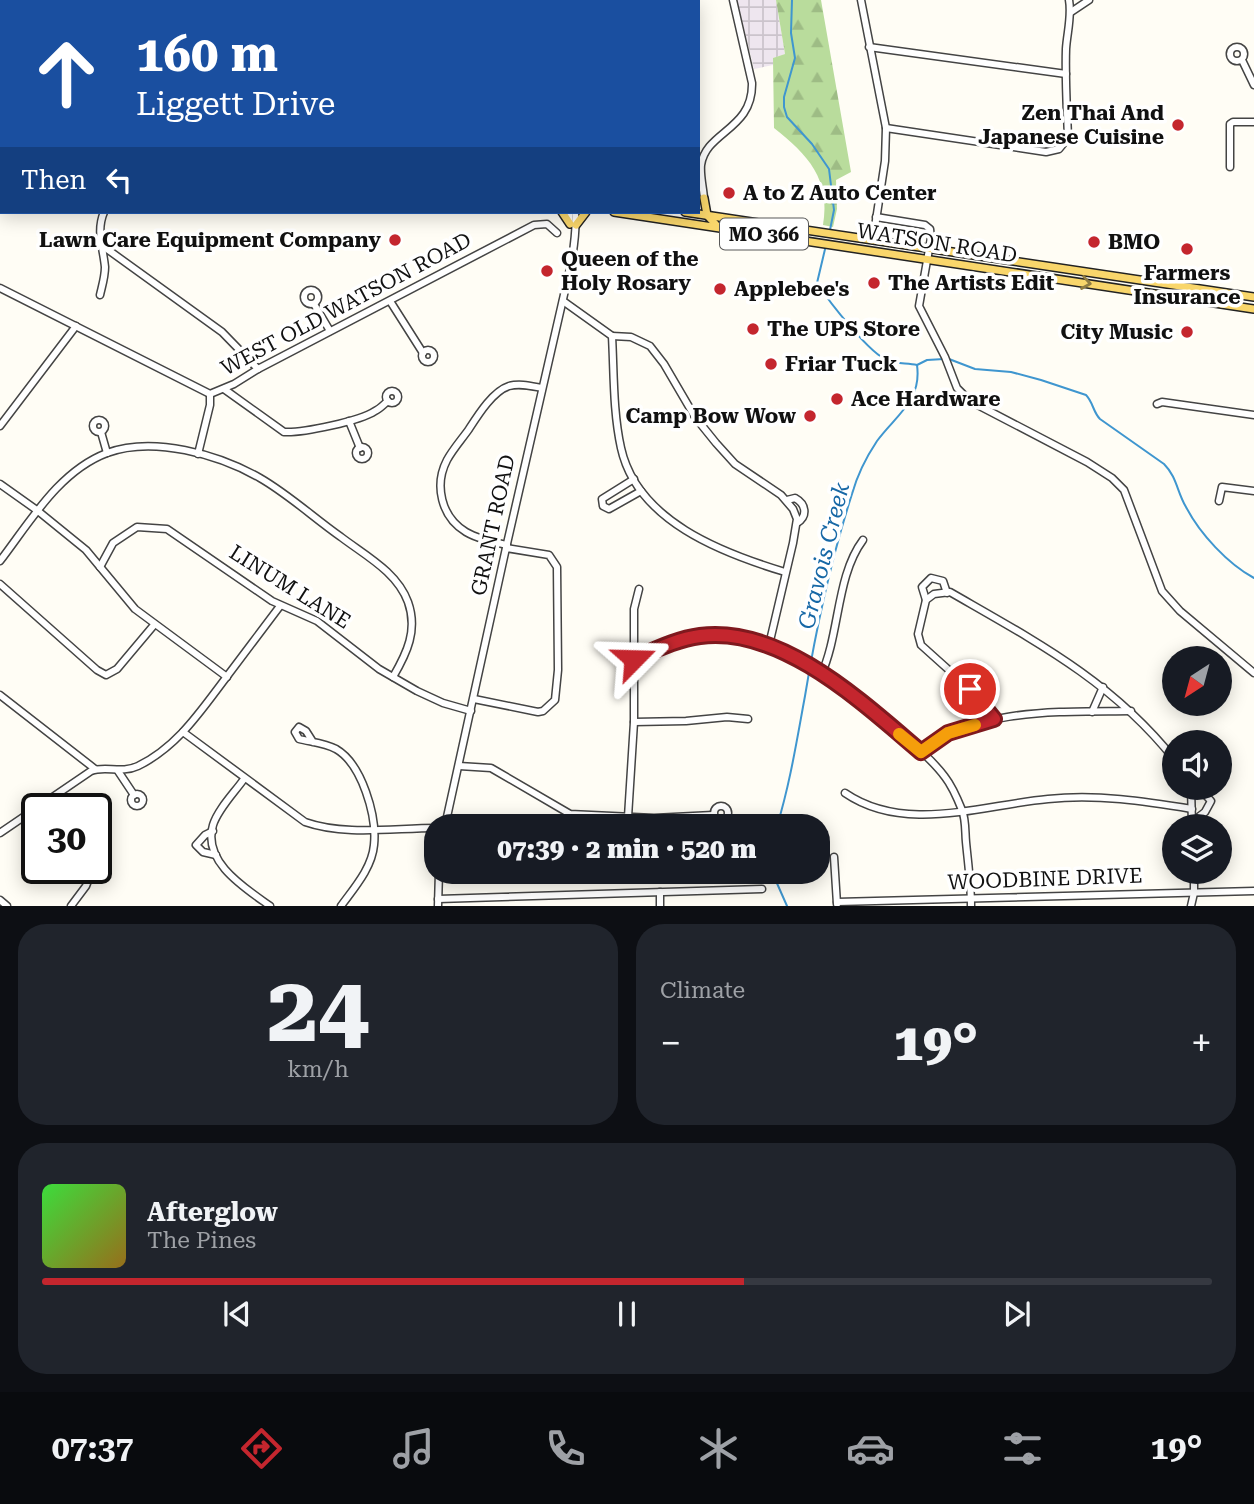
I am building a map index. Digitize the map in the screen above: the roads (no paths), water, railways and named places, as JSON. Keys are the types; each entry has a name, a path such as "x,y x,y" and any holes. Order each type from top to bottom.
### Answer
{"main road":[{"path":"700,203 704,198 713,221"},
{"path":"563,214 573,227 584,214"},
{"name":"WATSON ROAD","path":"636,214 823,232 1254,297"},
{"name":"WATSON ROAD","path":"695,214 713,221 821,243 1254,309"}],"street":[{"path":"704,198 701,166 704,157 709,148 743,115 752,95 752,83 733,0"},
{"path":"862,0 886,128 885,161 873,240"},
{"path":"886,128 1046,152 1059,149 1068,138 1066,74 1067,29 1071,12 1069,0"},
{"path":"1071,12 1089,0"},
{"path":"869,47 1066,74"},
{"path":"1242,60 1254,85"},
{"path":"1230,167 1230,124 1254,122"},
{"path":"100,295 105,268 100,244 100,224 103,214"},
{"name":"GRANT ROAD","path":"570,214 573,227"},
{"name":"GRANT ROAD","path":"448,814 574,249 575,214"},
{"path":"876,217 925,225 931,232 919,306 947,360 957,388 970,401 1087,462 1112,478 1124,491 1162,591 1180,611 1254,673"},
{"name":"WEST OLD WATSON ROAD","path":"0,288 210,394 225,389 258,369 534,225 547,224 557,233"},
{"path":"100,244 222,332 258,369"},
{"path":"390,301 423,353"},
{"path":"563,301 612,336 631,338 650,346 664,364 695,417 716,443 735,464 787,500 793,509 797,523 769,645"},
{"path":"314,304 330,331"},
{"path":"0,426 76,326"},
{"path":"612,336 615,398 622,450 641,491 668,519 682,528 749,561 785,572"},
{"path":"474,699 538,712 555,700 558,670 557,567 549,555 506,547 466,532 453,521 440,496 447,460 480,412 502,389 511,385 542,388"},
{"path":"225,389 284,432 294,433 374,413 388,401"},
{"path":"198,454 210,405 210,394"},
{"path":"1157,404 1162,402 1254,415"},
{"path":"349,421 360,447"},
{"path":"101,432 107,453"},
{"path":"0,561 38,511 72,473 107,453 129,447 154,445 198,454 260,478 394,577 409,605 412,633 410,646 393,677"},
{"path":"1219,501 1224,478"},
{"path":"634,479 602,499 603,506 609,509 641,491"},
{"path":"0,484 86,550 135,609 227,677"},
{"path":"1222,487 1254,491"},
{"name":"LINUM LANE","path":"100,567 113,543 137,527 167,529 280,606 317,621 416,691 471,711"},
{"path":"818,673 828,658 851,558 863,540"},
{"path":"947,593 943,581 931,578 922,587 926,600 918,634 920,645 970,689 994,719"},
{"path":"0,584 97,670 106,674 117,669 154,625"},
{"path":"628,814 634,722 634,609 639,589"},
{"path":"926,600 934,594 947,593 1064,658 1131,711 1162,746"},
{"path":"0,695 95,769 118,771 137,767 168,747 183,732 280,606"},
{"path":"634,659 685,639 739,636 769,645 804,664 870,709 921,752 946,778 963,813 971,902"},
{"path":"1092,712 1103,687"},
{"path":"921,752 948,733 994,719 1030,714 1131,711"},
{"path":"634,722 686,722 727,717 748,719"},
{"path":"183,732 304,822 323,828 359,830 424,828"},
{"path":"313,742 337,750 351,763 368,795 374,845 365,871 341,905"},
{"path":"458,766 491,768 570,814"},
{"path":"59,793 95,769"},
{"path":"118,771 134,795"},
{"path":"243,779 218,816 213,831 216,855 221,865 270,905"},
{"path":"845,793 869,806 886,811 963,813 1048,799 1093,797 1136,800 1192,809"},
{"path":"1192,800 1192,814"},
{"path":"0,833 21,819"},
{"path":"213,831 196,845 203,852 216,855"},
{"path":"834,857 837,904"},
{"path":"71,905 87,884"},
{"path":"439,884 438,902 545,895 762,890"},
{"path":"1190,905 1194,884"},
{"name":"WOODBINE DRIVE","path":"837,904 971,902 1254,891"},
{"path":"660,892 660,905"},
{"path":"1183,893 1190,905"},
{"path":"545,895 545,905"},
{"path":"0,900 7,905"}],"waterway":[{"name":"Gravois Creek","path":"792,0 791,33 795,58 784,97 784,107 787,117 812,144 829,169 834,210 830,230"},
{"name":"Gravois Creek","path":"780,814 825,594 854,487 877,441 912,398 917,378 917,365 889,361 871,349 822,291 817,283 826,245"},
{"path":"917,365 927,360 944,359"},
{"path":"949,359 975,369 1011,372 1086,395 1100,419 1164,464 1172,474 1192,517 1207,538 1234,565 1254,578"},
{"name":"Gravois Creek","path":"777,884 787,906"}],"place":[{"name":"Zen Thai And Japanese Cuisine","path":"1178,125"},
{"name":"A to Z Auto Center","path":"729,193"},
{"name":"Lawn Care Equipment Company","path":"395,240"},
{"name":"BMO","path":"1094,242"},
{"name":"Farmers Insurance","path":"1187,249"},
{"name":"Queen of the Holy Rosary","path":"547,271"},
{"name":"The Artists Edit","path":"874,283"},
{"name":"Applebee's","path":"720,289"},
{"name":"The UPS Store","path":"753,329"},
{"name":"City Music","path":"1187,332"},
{"name":"Friar Tuck","path":"771,364"},
{"name":"Ace Hardware","path":"837,399"},
{"name":"Camp Bow Wow","path":"810,416"}]}
